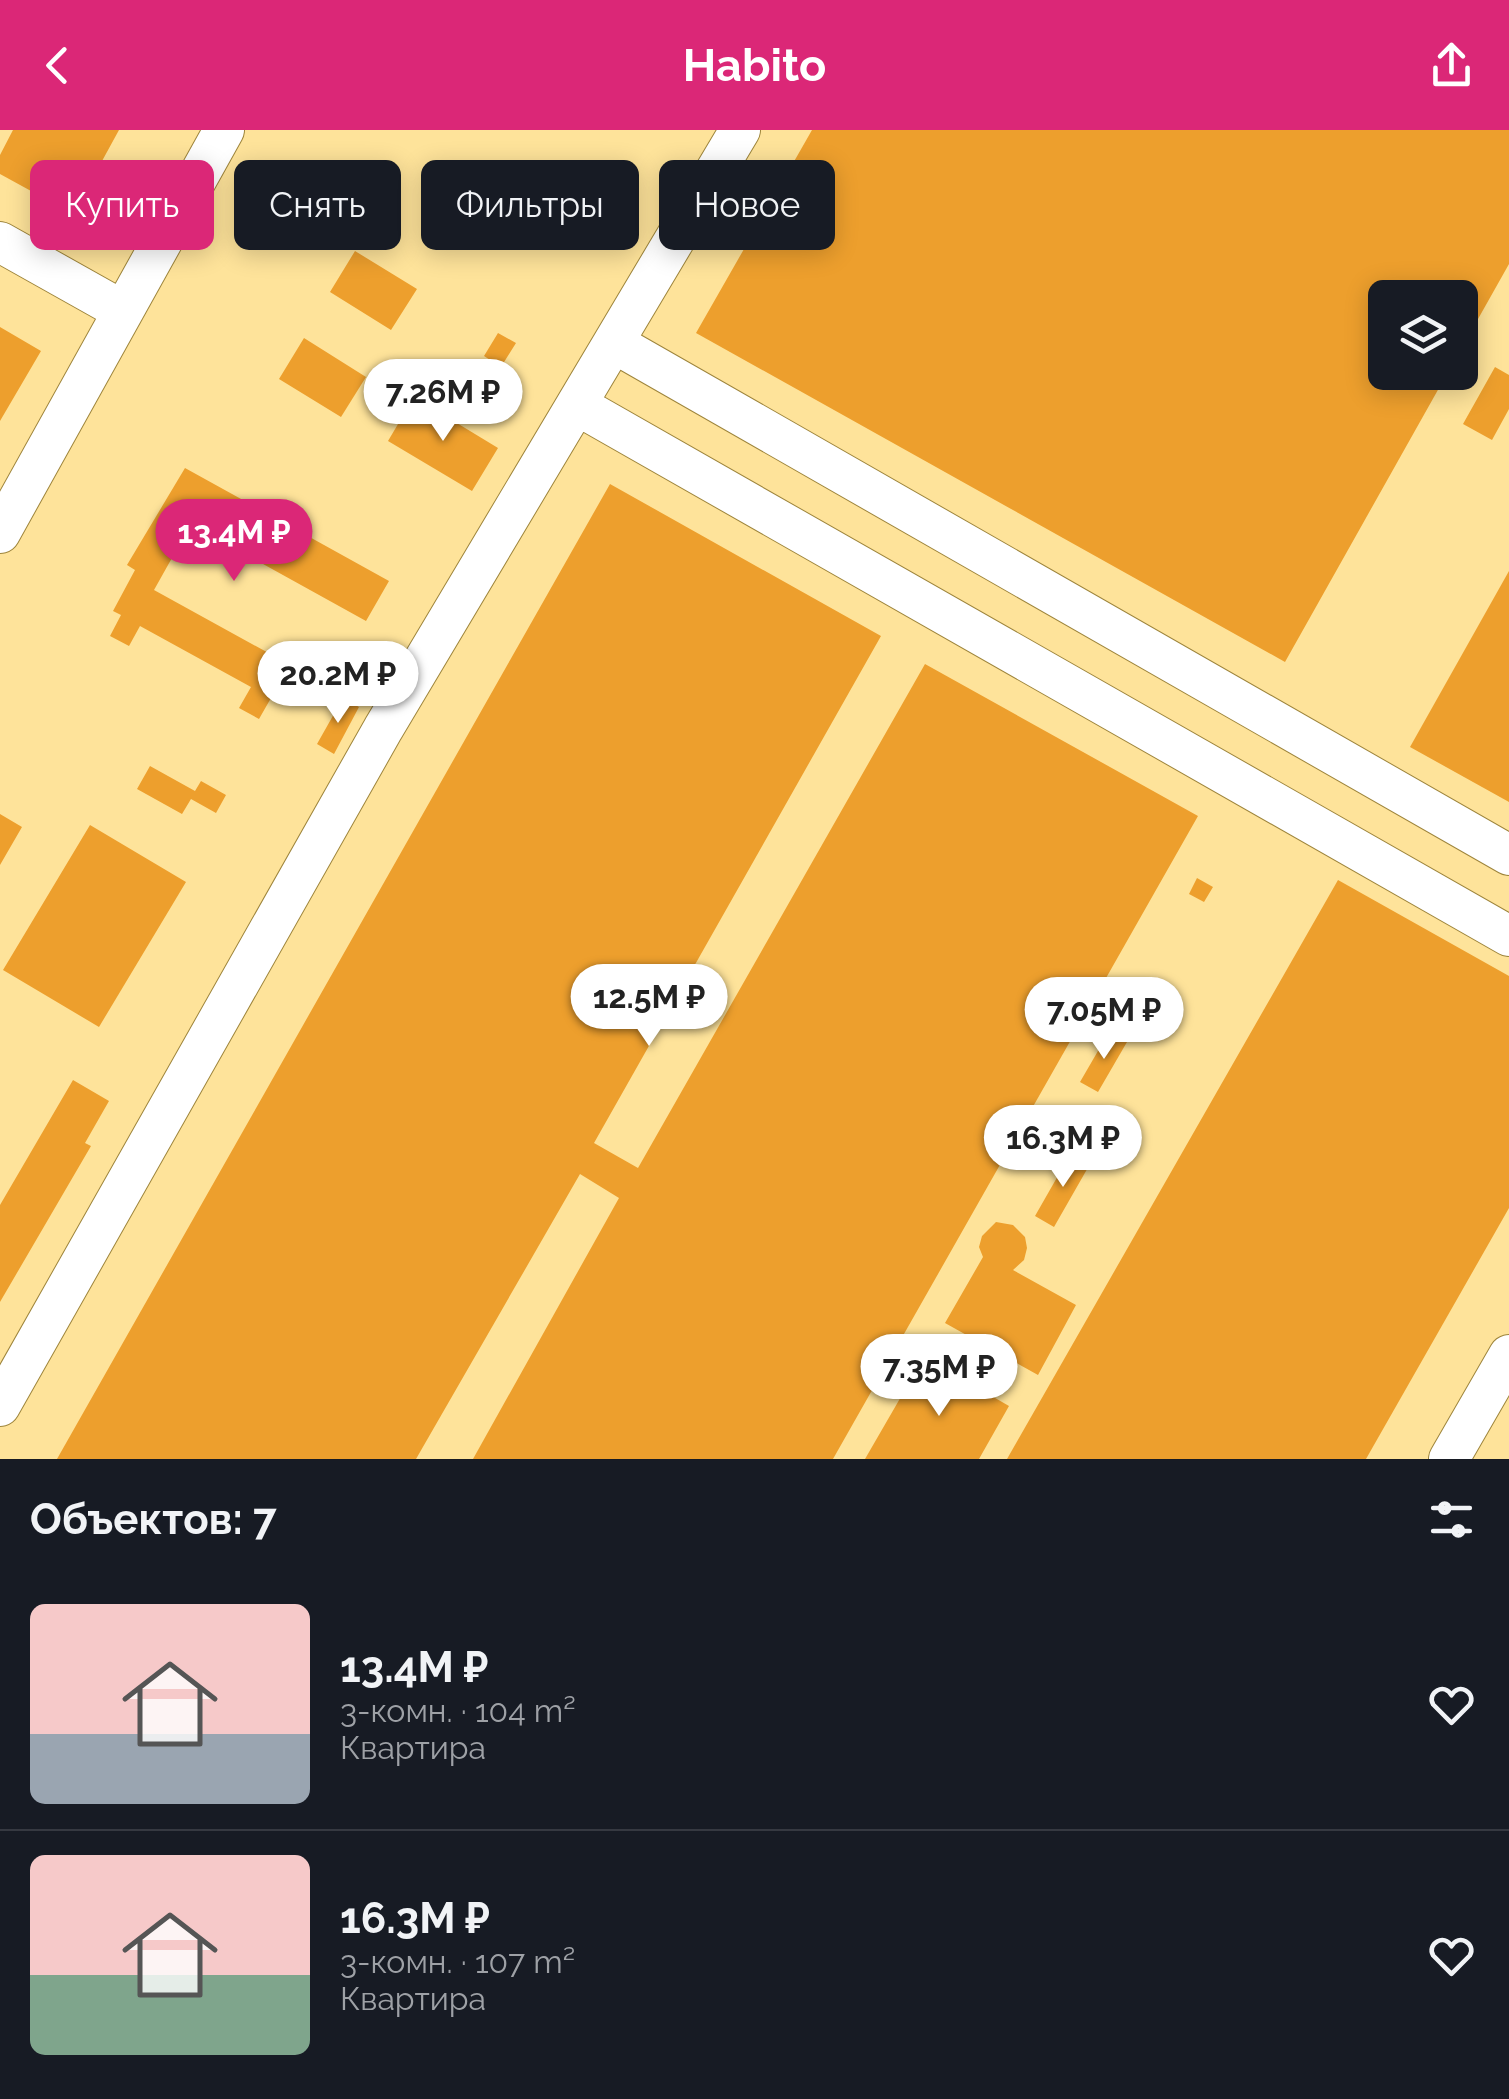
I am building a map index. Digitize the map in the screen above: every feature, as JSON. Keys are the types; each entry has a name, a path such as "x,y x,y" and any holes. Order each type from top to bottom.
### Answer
{"lane":[{"path":"0,533 224,130"},
{"path":"0,1406 384,729 740,130"},
{"path":"0,242 124,311"},
{"path":"614,343 1509,854"},
{"path":"577,404 1509,936"},
{"path":"1448,1459 1509,1355"}],"building":[{"path":"13,130 119,130 103,160 30,160 30,190 0,174 0,155"},
{"path":"812,130 1509,130 1509,264 1478,319 1478,280 1368,280 1368,390 1438,390 1285,662 696,333 743,250 835,250 835,160 795,160"},
{"path":"355,251 417,289 391,330 330,292"},
{"path":"0,327 41,351 0,421"},
{"path":"498,333 516,343 501,367 484,356"},
{"path":"304,338 366,377 341,417 279,379"},
{"path":"1495,367 1509,375 1509,409 1492,440 1463,424"},
{"path":"414,397 498,448 472,491 388,441"},
{"path":"185,468 389,581 366,621 191,524 154,590 301,671 283,704 271,698 259,719 239,708 251,687 140,626 129,646 110,636 121,615 113,611 135,570 127,565"},
{"path":"610,484 881,636 594,1143 638,1168 925,664 1198,816 833,1459 473,1459 619,1198 580,1174 416,1459 57,1459"},
{"path":"1509,571 1509,802 1410,747"},
{"path":"343,698 359,707 334,754 317,744"},
{"path":"150,766 195,791 201,781 226,795 216,813 191,799 182,814 137,789"},
{"path":"0,814 22,827 0,865"},
{"path":"90,825 186,882 99,1027 3,970"},
{"path":"1197,878 1213,887 1204,902 1189,894"},
{"path":"1338,880 1509,976 1509,1208 1366,1459 1007,1459"},
{"path":"1109,1032 1127,1042 1098,1092 1080,1082"},
{"path":"73,1080 109,1101 85,1143 91,1146 0,1302 0,1205"},
{"path":"1071,1153 1090,1164 1054,1227 1035,1216"},
{"path":"996,1222 1013,1225 1025,1237 1024,1260 1013,1270 1076,1305 1038,1375 945,1323 983,1257 979,1247 982,1236"},
{"path":"924,1357 1009,1406 979,1459 865,1459"}]}
